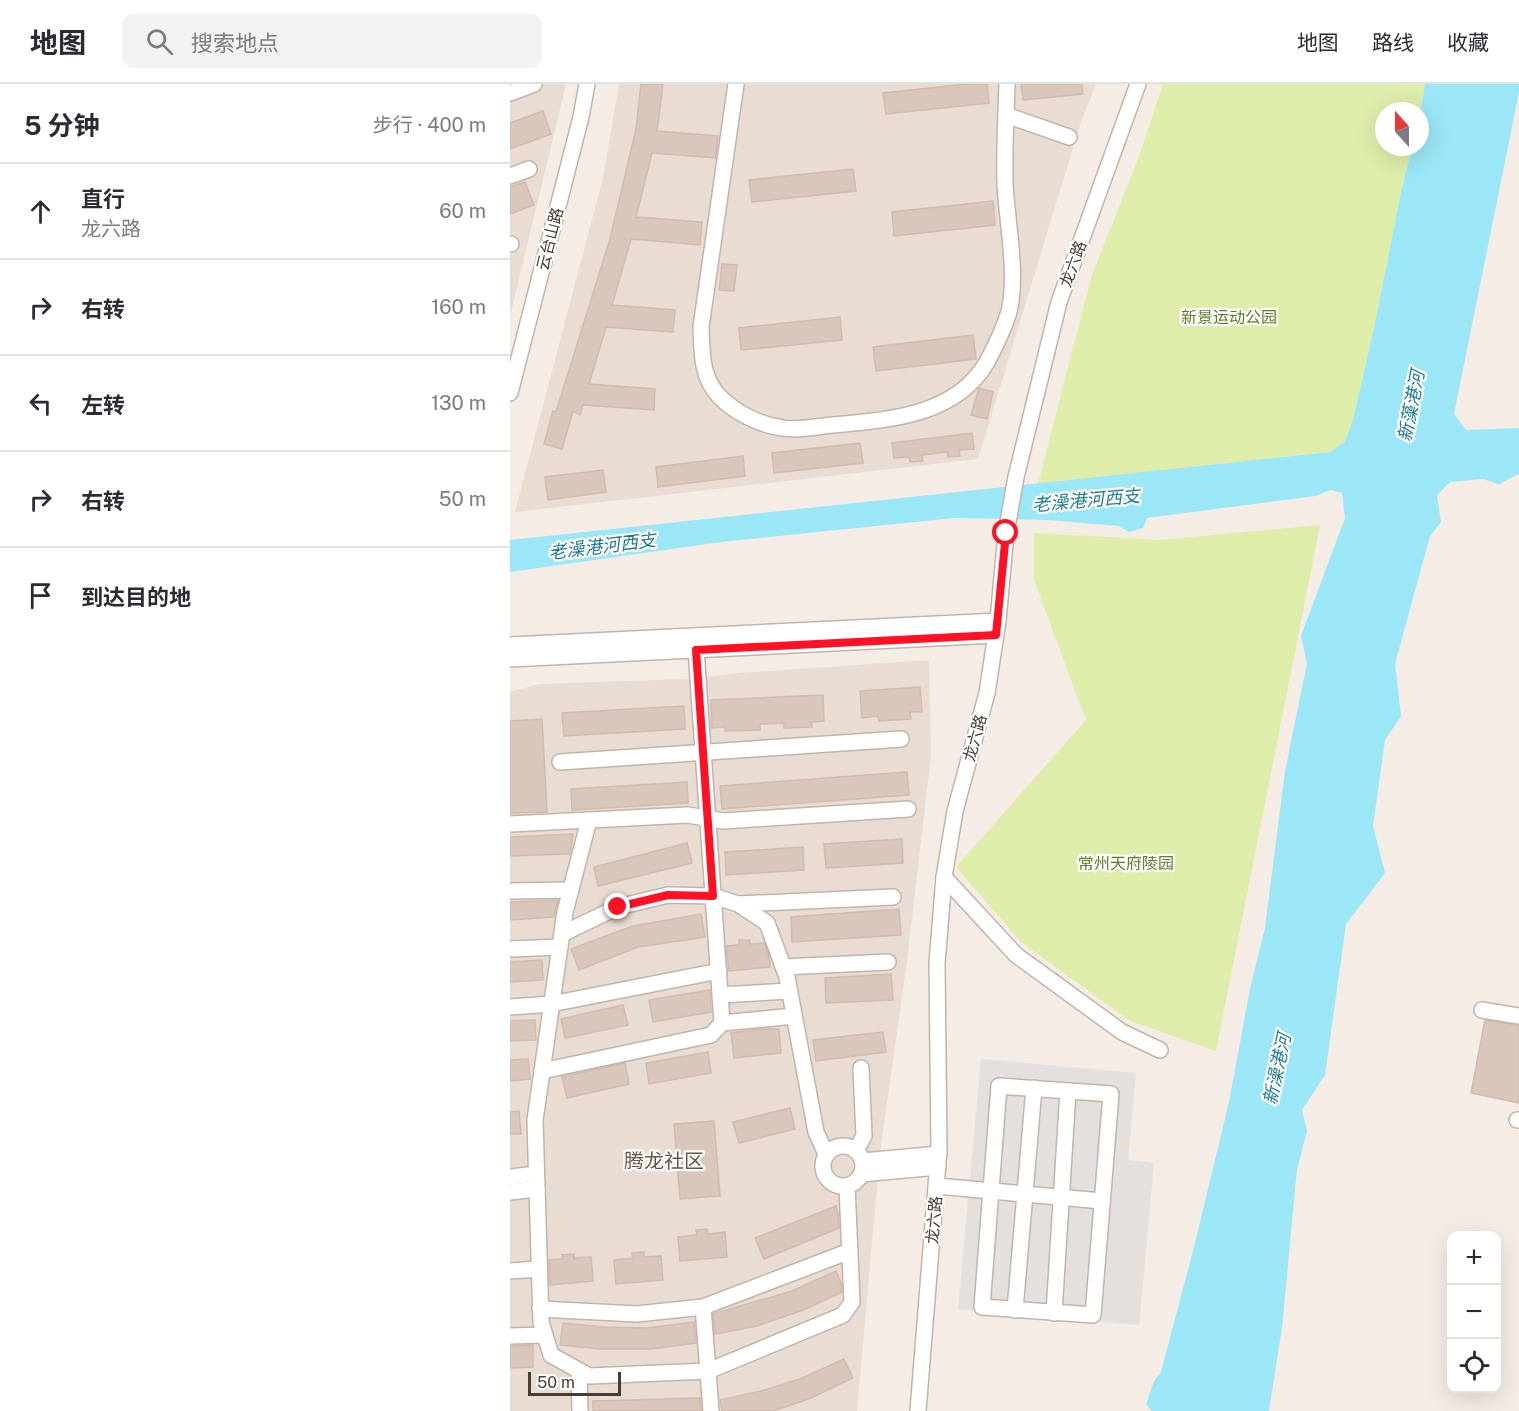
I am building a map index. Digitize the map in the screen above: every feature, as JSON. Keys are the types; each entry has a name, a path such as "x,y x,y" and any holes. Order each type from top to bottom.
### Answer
{"street":[{"path":"510,93 534,84"},
{"name":"云台山路","path":"510,393 581,117 587,84"},
{"path":"736,84 701,327 702,360 707,379 719,396 738,411 761,423 785,429 878,421 922,412 946,401 966,386 986,364 1009,311 1010,301 1012,269 1005,182 1007,84"},
{"name":"龙六路","path":"918,1411 939,1160 937,963 944,876 955,811 987,693 997,628 1006,533 1016,477 1059,302 1138,84"},
{"path":"1006,115 1069,136"},
{"path":"510,176 529,170"},
{"path":"510,645 997,628"},
{"path":"510,659 696,650 997,628"},
{"path":"696,650 722,1023"},
{"path":"560,762 901,739"},
{"path":"510,824 688,815 723,821 908,809"},
{"path":"589,820 561,941 535,1120 540,1309 541,1322 551,1355 589,1376 708,1371 843,1315 852,1302 847,1186"},
{"path":"944,876 1016,955 1122,1032 1160,1050"},
{"path":"510,891 571,890"},
{"path":"510,949 561,941 618,907 668,895 713,896 738,904 767,923 783,967 816,1132 826,1154"},
{"path":"738,904 893,897"},
{"path":"783,967 888,962"},
{"path":"510,1007 551,1004 718,971"},
{"path":"720,995 789,991"},
{"path":"1482,1010 1519,1016"},
{"path":"542,1071 711,1035 722,1023 794,1016"},
{"path":"860,1162 851,1147 838,1146 826,1154 822,1167 828,1180 840,1186 853,1184 860,1162 864,1136 861,1068"},
{"path":"999,1086 1034,1088 1111,1094 1094,1315 982,1307 999,1086"},
{"path":"1016,1310 1034,1088"},
{"path":"1054,1312 1068,1091"},
{"path":"860,1162 939,1160"},
{"path":"510,1177 536,1182"},
{"path":"510,1192 536,1182"},
{"path":"937,1186 1102,1201"},
{"path":"540,1309 637,1314 703,1307 850,1251"},
{"path":"510,1271 539,1269"},
{"path":"703,1307 711,1411"},
{"path":"510,1336 545,1335"},
{"path":"579,1371 580,1411"}],"shaded area":[{"path":"510,84 566,84 510,316"},
{"path":"619,84 1096,84 1081,122 978,459 515,512 603,178"},
{"path":"929,660 931,756 906,969 880,1152 857,1411 510,1411 510,692 540,684 685,679"},
{"path":"981,1059 1136,1073 1128,1160 1154,1163 1139,1325 958,1309"}],"green space":[{"name":"新景运动公园","path":"1163,84 1425,84 1422,102 1375,102 1375,156 1410,156 1375,324 1353,419 1345,442 1330,452 1038,484 1091,278 1140,154"},
{"name":"常州天府陵园","path":"1320,525 1216,1051 1130,1021 1021,942 956,867 1086,720 1034,580 1034,533 1160,540"}],"water":[{"path":"1425,84 1519,84 1454,414 1466,430 1519,428 1519,474 1499,484 1483,479 1450,482 1437,495 1441,522 1430,536 1395,664 1401,716 1385,740 1373,826 1385,873 1346,924 1325,1075 1302,1110 1307,1131 1297,1169 1282,1327 1269,1411 1152,1411 1146,1404 1154,1381 1161,1372 1229,1102 1250,989 1265,928 1285,771 1307,664 1301,636 1345,518 1342,493 1331,490 1315,496 1147,518 1143,528 1129,532 1119,526 1048,520 954,518 721,542 510,572 510,540 1330,452 1345,442 1353,419 1410,156 1429,156 1429,102 1422,102"}],"building":[{"path":"641,84 663,84 657,131 718,136 716,158 652,153 636,217 702,222 700,245 631,239 612,305 675,310 673,332 606,327 589,384 655,389 654,410 583,405 580,415 573,411 562,449 544,444 610,239 636,129"},
{"path":"987,84 989,103 886,114 883,93"},
{"path":"1021,84 1082,84 1083,94 1023,100"},
{"path":"543,111 551,134 510,149 510,123"},
{"path":"853,169 856,191 752,202 749,180"},
{"path":"525,182 534,205 510,214 510,187"},
{"path":"993,201 995,225 894,236 892,212"},
{"path":"722,264 737,265 734,291 719,290"},
{"path":"840,317 842,340 741,350 739,328"},
{"path":"973,335 976,359 876,371 873,347"},
{"path":"979,388 993,392 987,419 971,415"},
{"path":"972,433 974,449 959,450 960,456 948,457 947,452 922,455 923,461 910,462 909,457 894,458 892,443"},
{"path":"860,443 863,463 774,473 772,453"},
{"path":"743,456 745,476 658,487 656,467"},
{"path":"603,470 606,492 548,500 545,477"},
{"path":"920,687 922,712 910,712 911,719 879,721 878,716 862,718 860,691"},
{"path":"823,695 824,721 811,722 812,727 784,728 784,723 760,724 760,730 725,731 725,727 712,728 711,700"},
{"path":"684,706 685,729 564,736 562,713"},
{"path":"542,719 547,812 510,813 510,721"},
{"path":"907,772 909,795 722,809 720,786"},
{"path":"687,782 688,803 572,810 571,789"},
{"path":"573,834 570,854 510,856 510,837"},
{"path":"902,839 903,863 826,868 824,844"},
{"path":"687,843 692,863 598,886 594,867"},
{"path":"803,847 804,870 726,875 725,852"},
{"path":"558,900 554,917 510,920 510,902"},
{"path":"899,909 901,935 792,942 791,917"},
{"path":"701,914 705,937 638,947 579,970 571,949 633,926"},
{"path":"739,940 750,940 750,944 764,943 770,967 729,971 726,946 739,945"},
{"path":"542,960 543,980 510,982 510,962"},
{"path":"891,974 893,1000 826,1003 825,978"},
{"path":"710,990 711,1012 653,1022 649,1000"},
{"path":"623,1005 628,1025 565,1038 561,1019"},
{"path":"535,1020 536,1040 510,1041 510,1021"},
{"path":"1485,1020 1519,1026 1519,1103 1471,1093"},
{"path":"779,1029 781,1053 734,1058 731,1033"},
{"path":"883,1032 886,1052 816,1061 813,1040"},
{"path":"708,1052 711,1073 649,1084 646,1063"},
{"path":"528,1059 530,1079 510,1081 510,1060"},
{"path":"625,1063 629,1084 567,1098 562,1077"},
{"path":"790,1108 795,1129 739,1143 733,1122"},
{"path":"519,1111 521,1134 510,1134 510,1112"},
{"path":"714,1121 720,1196 680,1199 674,1124"},
{"path":"836,1206 839,1228 764,1259 755,1238"},
{"path":"707,1229 708,1234 725,1232 727,1257 680,1261 678,1237 697,1235 696,1230"},
{"path":"644,1252 644,1257 661,1256 663,1280 616,1284 614,1260 633,1258 632,1253"},
{"path":"574,1254 574,1258 591,1257 593,1281 550,1285 549,1260 563,1259 562,1255"},
{"path":"836,1271 842,1292 803,1310 757,1326 715,1334 713,1314 792,1291"},
{"path":"694,1322 696,1343 651,1349 602,1349 560,1345 563,1323 646,1328"},
{"path":"533,1345 533,1367 510,1368 510,1346"},
{"path":"844,1359 853,1378 811,1398 773,1411 722,1411 720,1400 800,1379"},
{"path":"700,1398 701,1411 593,1411 593,1401"}],"district":[{"name":"腾龙社区","path":"664,1161"}],"route":[{"path":"618,907 668,895 713,896 696,650 996,635 1006,533"}],"water label":[{"name":"新藻港河","path":"1411,406"},
{"name":"老澡港河西支","path":"1086,500"},
{"name":"老澡港河西支","path":"602,546"},
{"name":"新澡港河","path":"1277,1069"}]}
